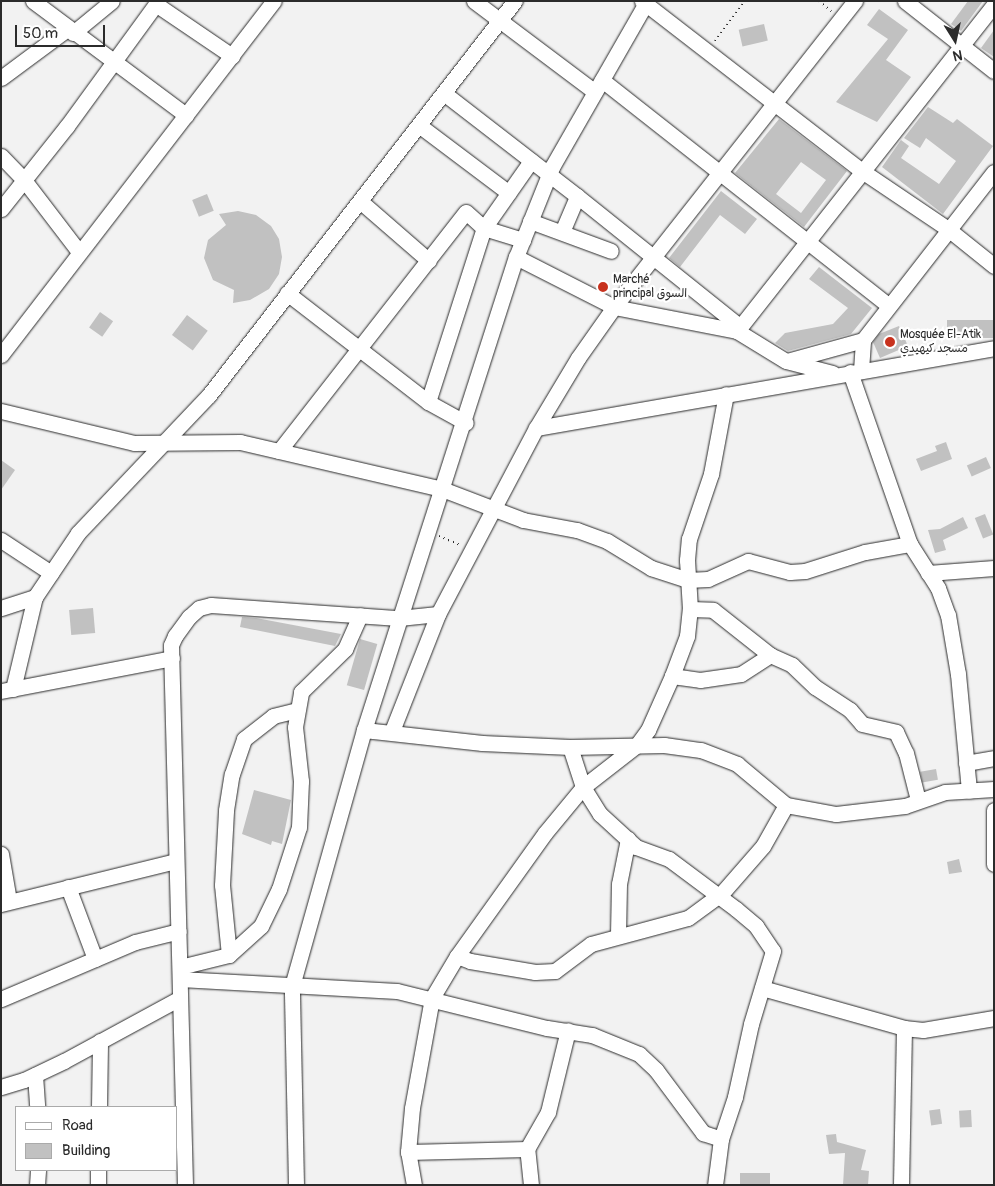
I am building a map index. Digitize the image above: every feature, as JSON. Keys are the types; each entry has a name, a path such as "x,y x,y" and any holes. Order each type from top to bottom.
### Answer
{"street":[{"path":"33,1 70,31 186,116"},
{"path":"1,78 112,1"},
{"path":"1,354 274,1"},
{"path":"474,1 599,86 890,306"},
{"path":"172,658 7,690 35,597 78,533 209,395 287,293 445,94 515,1"},
{"path":"392,731 438,614 536,428 578,358 614,307 855,1"},
{"path":"905,1 994,70"},
{"path":"296,1185 292,986 364,730 399,618 466,423 516,257 549,174 645,2 862,171 948,229 994,266"},
{"path":"1,209 157,3 232,56"},
{"path":"738,329 994,4"},
{"path":"445,94 654,256 738,329 786,361 849,372"},
{"path":"420,126 509,193"},
{"path":"1,156 24,180 79,252"},
{"path":"428,402 484,228 531,161"},
{"path":"969,790 958,674 948,615 928,572 910,544 849,372 863,340 994,172"},
{"path":"562,232 577,196"},
{"path":"360,201 429,261"},
{"path":"279,451 359,352 466,212 484,228 523,240"},
{"path":"530,221 611,251"},
{"path":"516,257 614,307 738,329"},
{"path":"287,293 359,352 428,402 466,423"},
{"path":"786,361 863,340"},
{"path":"536,428 994,348"},
{"path":"414,1185 408,1152 412,1108 432,998 457,956 545,833 583,786 637,745 648,730 672,676 687,636 690,609 687,580 689,539 710,474 726,394"},
{"path":"1,411 110,440 162,445 240,442 442,489 523,520 577,530 607,541 651,568 687,580 708,579 748,561 784,571 805,571 865,552 910,544"},
{"path":"1,540 51,574"},
{"path":"928,572 994,568"},
{"path":"1,608 35,597"},
{"path":"185,1185 172,645 181,627 199,608 211,605 399,618 438,614"},
{"path":"690,609 713,610 770,655 792,665 815,687 850,710 862,724 896,732 906,753 918,800"},
{"path":"180,973 229,956 261,926 278,889 299,827 301,781 295,728 301,692 345,649 360,615"},
{"path":"672,676 700,680 741,674 770,655"},
{"path":"229,956 222,885 226,810 232,774 244,739 274,716 297,710"},
{"path":"364,730 392,731 482,743 570,747 637,745 701,750 737,764 786,805 836,814 905,806 918,800 969,790 994,789"},
{"path":"570,747 583,786 600,814 636,847 669,859 756,926 770,942 773,951 735,1097 721,1139 715,1185"},
{"path":"966,763 994,758"},
{"path":"457,956 470,961 535,972 555,971 591,944 618,935 674,923 688,918 718,896 763,846 786,805"},
{"path":"994,810 994,864"},
{"path":"618,935 618,884 628,839"},
{"path":"1,854 5,903 176,861"},
{"path":"68,887 94,959"},
{"path":"1,999 135,942 179,931"},
{"path":"180,973 292,986 397,991 432,998 547,1028 592,1034 639,1054 656,1070 702,1133 721,1139"},
{"path":"762,988 904,1028 923,1030 994,1018"},
{"path":"1,1087 35,1076 180,998"},
{"path":"901,1185 904,1028"},
{"path":"531,1185 527,1149 548,1112 568,1030"},
{"path":"99,1106 100,1041"},
{"path":"35,1076 37,1106"},
{"path":"408,1152 527,1149"},
{"path":"37,1185 38,1171"},
{"path":"98,1171 98,1185"}],"path":[{"path":"708,51 745,1"},
{"path":"430,532 471,550"}],"building":[{"path":"968,1 983,1 961,31 951,24"},
{"path":"879,9 908,30 886,60 911,77 877,122 836,102 888,39 867,25"},
{"path":"764,24 768,41 742,46 739,30"},
{"path":"994,30 994,57 981,48"},
{"path":"928,107 953,123 957,119 993,146 943,214 882,167 901,140 909,146 901,158 939,184 956,161 926,138 920,148 904,138"},
{"path":"779,119 847,171 804,227 735,173","holes":["801,162 826,180 801,213 776,194"]},
{"path":"721,191 757,219 745,234 720,215 680,267 669,258"},
{"path":"207,194 214,211 199,217 192,200"},
{"path":"238,211 256,215 271,226 279,239 282,257 279,274 269,289 250,300 233,303 234,290 213,280 204,258 208,240 226,225 219,214"},
{"path":"819,267 872,308 851,334 788,351 775,343 785,333 833,324 848,308 809,279"},
{"path":"100,312 113,321 102,337 89,328"},
{"path":"187,315 208,331 193,351 172,335"},
{"path":"947,320 994,320 994,338 947,338"},
{"name":"Mosquée El-Atik مسجد كيهيدي","path":"899,326 908,346 880,358 873,342 879,334"},
{"path":"946,442 952,459 921,471 916,459 937,451 935,446"},
{"path":"986,457 991,468 972,477 967,466"},
{"path":"1,460 15,470 1,490"},
{"path":"985,514 993,534 983,539 975,518"},
{"path":"963,517 968,528 943,540 946,550 935,553 928,530 940,529"},
{"path":"93,608 95,633 71,635 69,610"},
{"path":"242,617 341,634 335,646 240,627"},
{"path":"360,639 377,644 364,690 347,685"},
{"path":"936,769 938,780 922,783 920,772"},
{"path":"254,790 291,800 282,844 272,841 271,845 242,834"},
{"path":"959,859 962,872 949,874 947,862"},
{"path":"940,1109 942,1124 931,1125 929,1111"},
{"path":"971,1110 972,1127 960,1128 959,1111"},
{"path":"836,1134 837,1142 866,1150 861,1170 869,1171 868,1185 843,1185 845,1153 829,1154 826,1135"},
{"path":"740,1173 770,1173 770,1185 740,1185"}],"place":[{"name":"Marché principal السوق","path":"603,287"},
{"name":"Mosquée El-Atik مسجد كيهيدي","path":"890,342"}]}
